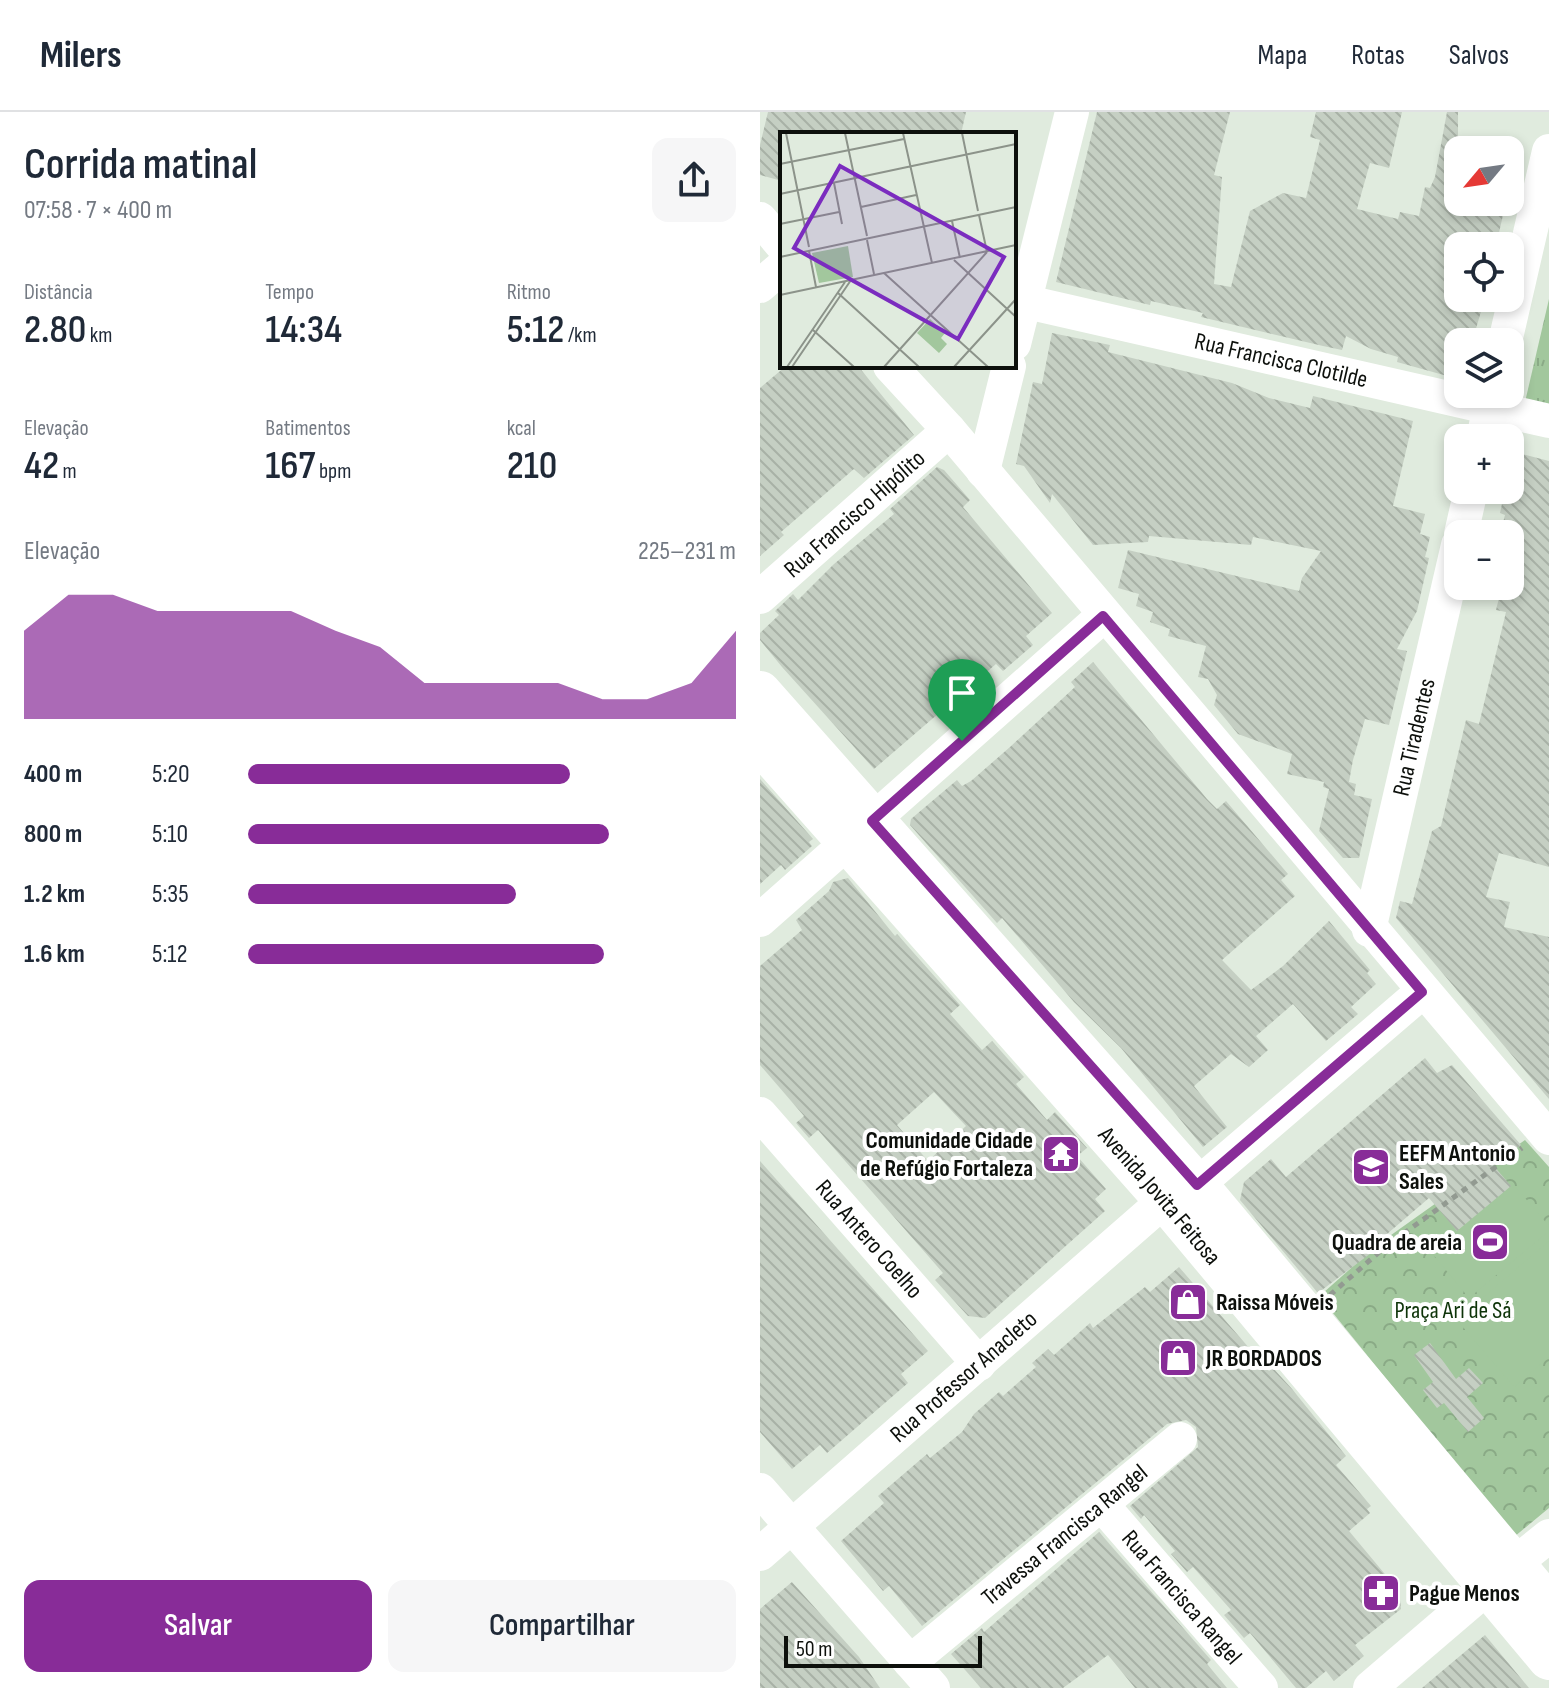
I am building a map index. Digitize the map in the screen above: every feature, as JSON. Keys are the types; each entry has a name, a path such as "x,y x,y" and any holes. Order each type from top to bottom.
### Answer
{"main road":[{"name":"Avenida Jovita Feitosa","path":"760,692 860,831 1181,1192 1501,1576 1549,1659"},
{"name":"Avenida Jovita Feitosa","path":"760,743 860,831"},
{"name":"Avenida Jovita Feitosa","path":"1501,1576 1549,1606"}],"street":[{"path":"1016,326 1019,300 1072,112"},
{"path":"1508,328 1549,151"},
{"path":"760,219 780,243"},
{"path":"760,286 780,269"},
{"name":"Rua Francisca Clotilde","path":"1019,300 1488,413 1549,421"},
{"path":"892,368 949,430 1543,1138"},
{"path":"983,471 1009,368"},
{"name":"Rua Francisco Hipólito","path":"760,597 949,430"},
{"name":"Rua Tiradentes","path":"1369,930 1445,600"},
{"path":"760,920 1103,616"},
{"name":"Rua Professor Anacleto","path":"760,1554 1181,1192 1422,992"},
{"name":"Rua Antero Coelho","path":"760,1114 979,1364"},
{"name":"Travessa Francisca Rangel","path":"910,1662 1180,1439"},
{"path":"760,1490 933,1688"},
{"name":"Rua Francisca Rangel","path":"1102,1505 1261,1688"},
{"path":"1370,1688 1549,1536"}],"path":[{"path":"1329,1296 1385,1247 1543,1138"}],"green space":[{"path":"1549,299 1549,407 1525,402"},
{"name":"Praça Ari de Sá","path":"1525,1140 1549,1167 1549,1508 1514,1537 1333,1313 1314,1301 1377,1245"},
{"name":"Quadra de areia","path":"1513,1184 1549,1226 1549,1231 1469,1298 1431,1252"},
{"path":"1549,1241 1549,1357 1514,1387 1457,1320"}],"building":[{"path":"768,112 966,112 961,132 780,132 780,180 760,175 760,145"},
{"path":"1097,112 1230,112 1214,175 1222,177 1214,284 1231,287 1250,211 1283,193 1306,198 1320,140 1310,137 1316,112 1402,112 1389,168 1370,163 1357,209 1398,219 1400,212 1419,216 1425,187 1430,188 1435,177 1447,112 1458,112 1458,136 1444,136 1444,216 1503,216 1499,232 1444,232 1444,312 1481,312 1476,328 1444,328 1444,375 1397,362 1398,357 1371,349 1346,336 1342,350 1201,317 1203,313 1151,301 1150,305 1056,282"},
{"path":"1052,333 1110,345 1108,352 1232,383 1269,398 1310,408 1313,396 1413,421 1393,506 1425,514 1420,534 1430,537 1425,557 1429,558 1417,611 1397,649 1407,651 1389,725 1365,719 1353,760 1349,782 1356,784 1354,795 1372,799 1359,858 1343,858 1319,831 1329,789 1323,787 1324,782 1287,774 1292,754 1238,734 1214,705 1217,695 1208,679 1198,677 1206,646 1168,636 1170,629 1150,622 1153,612 1136,606 1139,594 1118,588 1128,550 1299,591 1302,578 1321,551 1253,537 1251,545 1149,536 1148,542 1093,545 1052,494 1050,503 1024,466 1016,464 1033,382 1042,384"},
{"path":"784,368 860,368 914,435 864,478 854,469 781,532 784,535 760,556 760,388"},
{"path":"1524,455 1549,461 1549,867 1499,853 1486,897 1510,902 1504,927 1549,937 1549,1099 1396,918 1400,901 1412,904 1432,831 1441,826 1466,720 1479,724 1506,612 1496,610 1498,600 1524,600 1524,520 1504,520 1505,515 1500,513 1502,504 1524,504"},
{"path":"937,467 944,470 970,500 963,507 1052,613 1026,636 1033,645 1003,671 996,664 874,769 782,667 760,640 760,633 779,615 775,611 793,594 798,600 834,564 894,514 890,509"},
{"path":"1093,662 1207,799 1217,809 1226,801 1288,874 1281,880 1295,896 1222,960 1251,990 1283,966 1329,921 1370,970 1367,973 1376,984 1351,1007 1358,1014 1326,1041 1293,1004 1256,1036 1268,1050 1249,1067 1231,1054 1194,1086 1227,1127 1203,1147 1121,1048 1074,1002 1002,918 997,923 910,825 911,819 957,780 962,786 971,781 1010,747 1075,687 1071,682"},
{"path":"760,779 813,839 809,842 812,846 785,870 781,865 760,884"},
{"path":"848,878 895,936 897,934 960,1005 950,1014 982,1050 992,1041 1024,1077 1016,1084 1047,1120 1055,1112 1087,1148 1077,1156 1106,1189 1095,1199 1105,1211 985,1318 968,1316 935,1280 943,1273 818,1130 809,1138 796,1123 804,1116 760,1065 760,966 802,930 796,920 829,891 833,882","holes":["934,1092 966,1126 928,1161 897,1125"]},
{"name":"EEFM Antonio Sales","path":"1425,1058 1437,1073 1452,1065 1521,1145 1493,1165 1511,1186 1457,1231 1429,1198 1380,1240 1383,1244 1318,1293 1240,1200 1244,1182 1271,1159 1286,1177"},
{"path":"760,1161 928,1351 901,1374 908,1383 827,1453 820,1445 792,1469 760,1432"},
{"path":"1179,1267 1269,1371 1273,1368 1292,1389 1346,1456 1336,1465 1371,1506 1367,1509 1370,1513 1349,1531 1399,1591 1401,1609 1355,1645 1364,1656 1334,1681 1326,1671 1306,1688 1296,1688 1250,1633 1244,1638 1224,1615 1231,1610 1193,1567 1187,1572 1171,1554 1175,1551 1144,1515 1141,1519 1130,1506 1198,1447 1196,1427 1186,1420 1167,1424 922,1626 889,1586 883,1591 841,1541 884,1503 878,1496 927,1454 930,1458 962,1432 974,1414 999,1392 1003,1396 1036,1367 1032,1363 1048,1349 1054,1355 1090,1323 1093,1328 1145,1287 1150,1292"},
{"path":"1430,1343 1456,1379 1469,1368 1483,1383 1467,1397 1484,1418 1468,1432 1444,1403 1437,1408 1423,1390 1433,1382 1414,1355"},
{"path":"1099,1532 1211,1660 1207,1664 1227,1688 1135,1688 1108,1655 1063,1688 981,1688 951,1654 982,1628 984,1632"},
{"path":"792,1582 859,1657 880,1688 760,1688 760,1609"},
{"path":"1485,1635 1529,1688 1422,1688 1448,1666"}],"place":[{"name":"Comunidade Cidade de Refúgio Fortaleza","path":"1061,1154"},
{"name":"EEFM Antonio Sales","path":"1371,1167"},
{"name":"Quadra de areia","path":"1490,1242"},
{"name":"Raissa Móveis","path":"1188,1302"},
{"name":"JR BORDADOS","path":"1178,1358"},
{"name":"Pague Menos","path":"1381,1593"}],"route":[{"path":"1103,616 1422,992 1197,1185 872,821 962,741 1103,616"}]}
